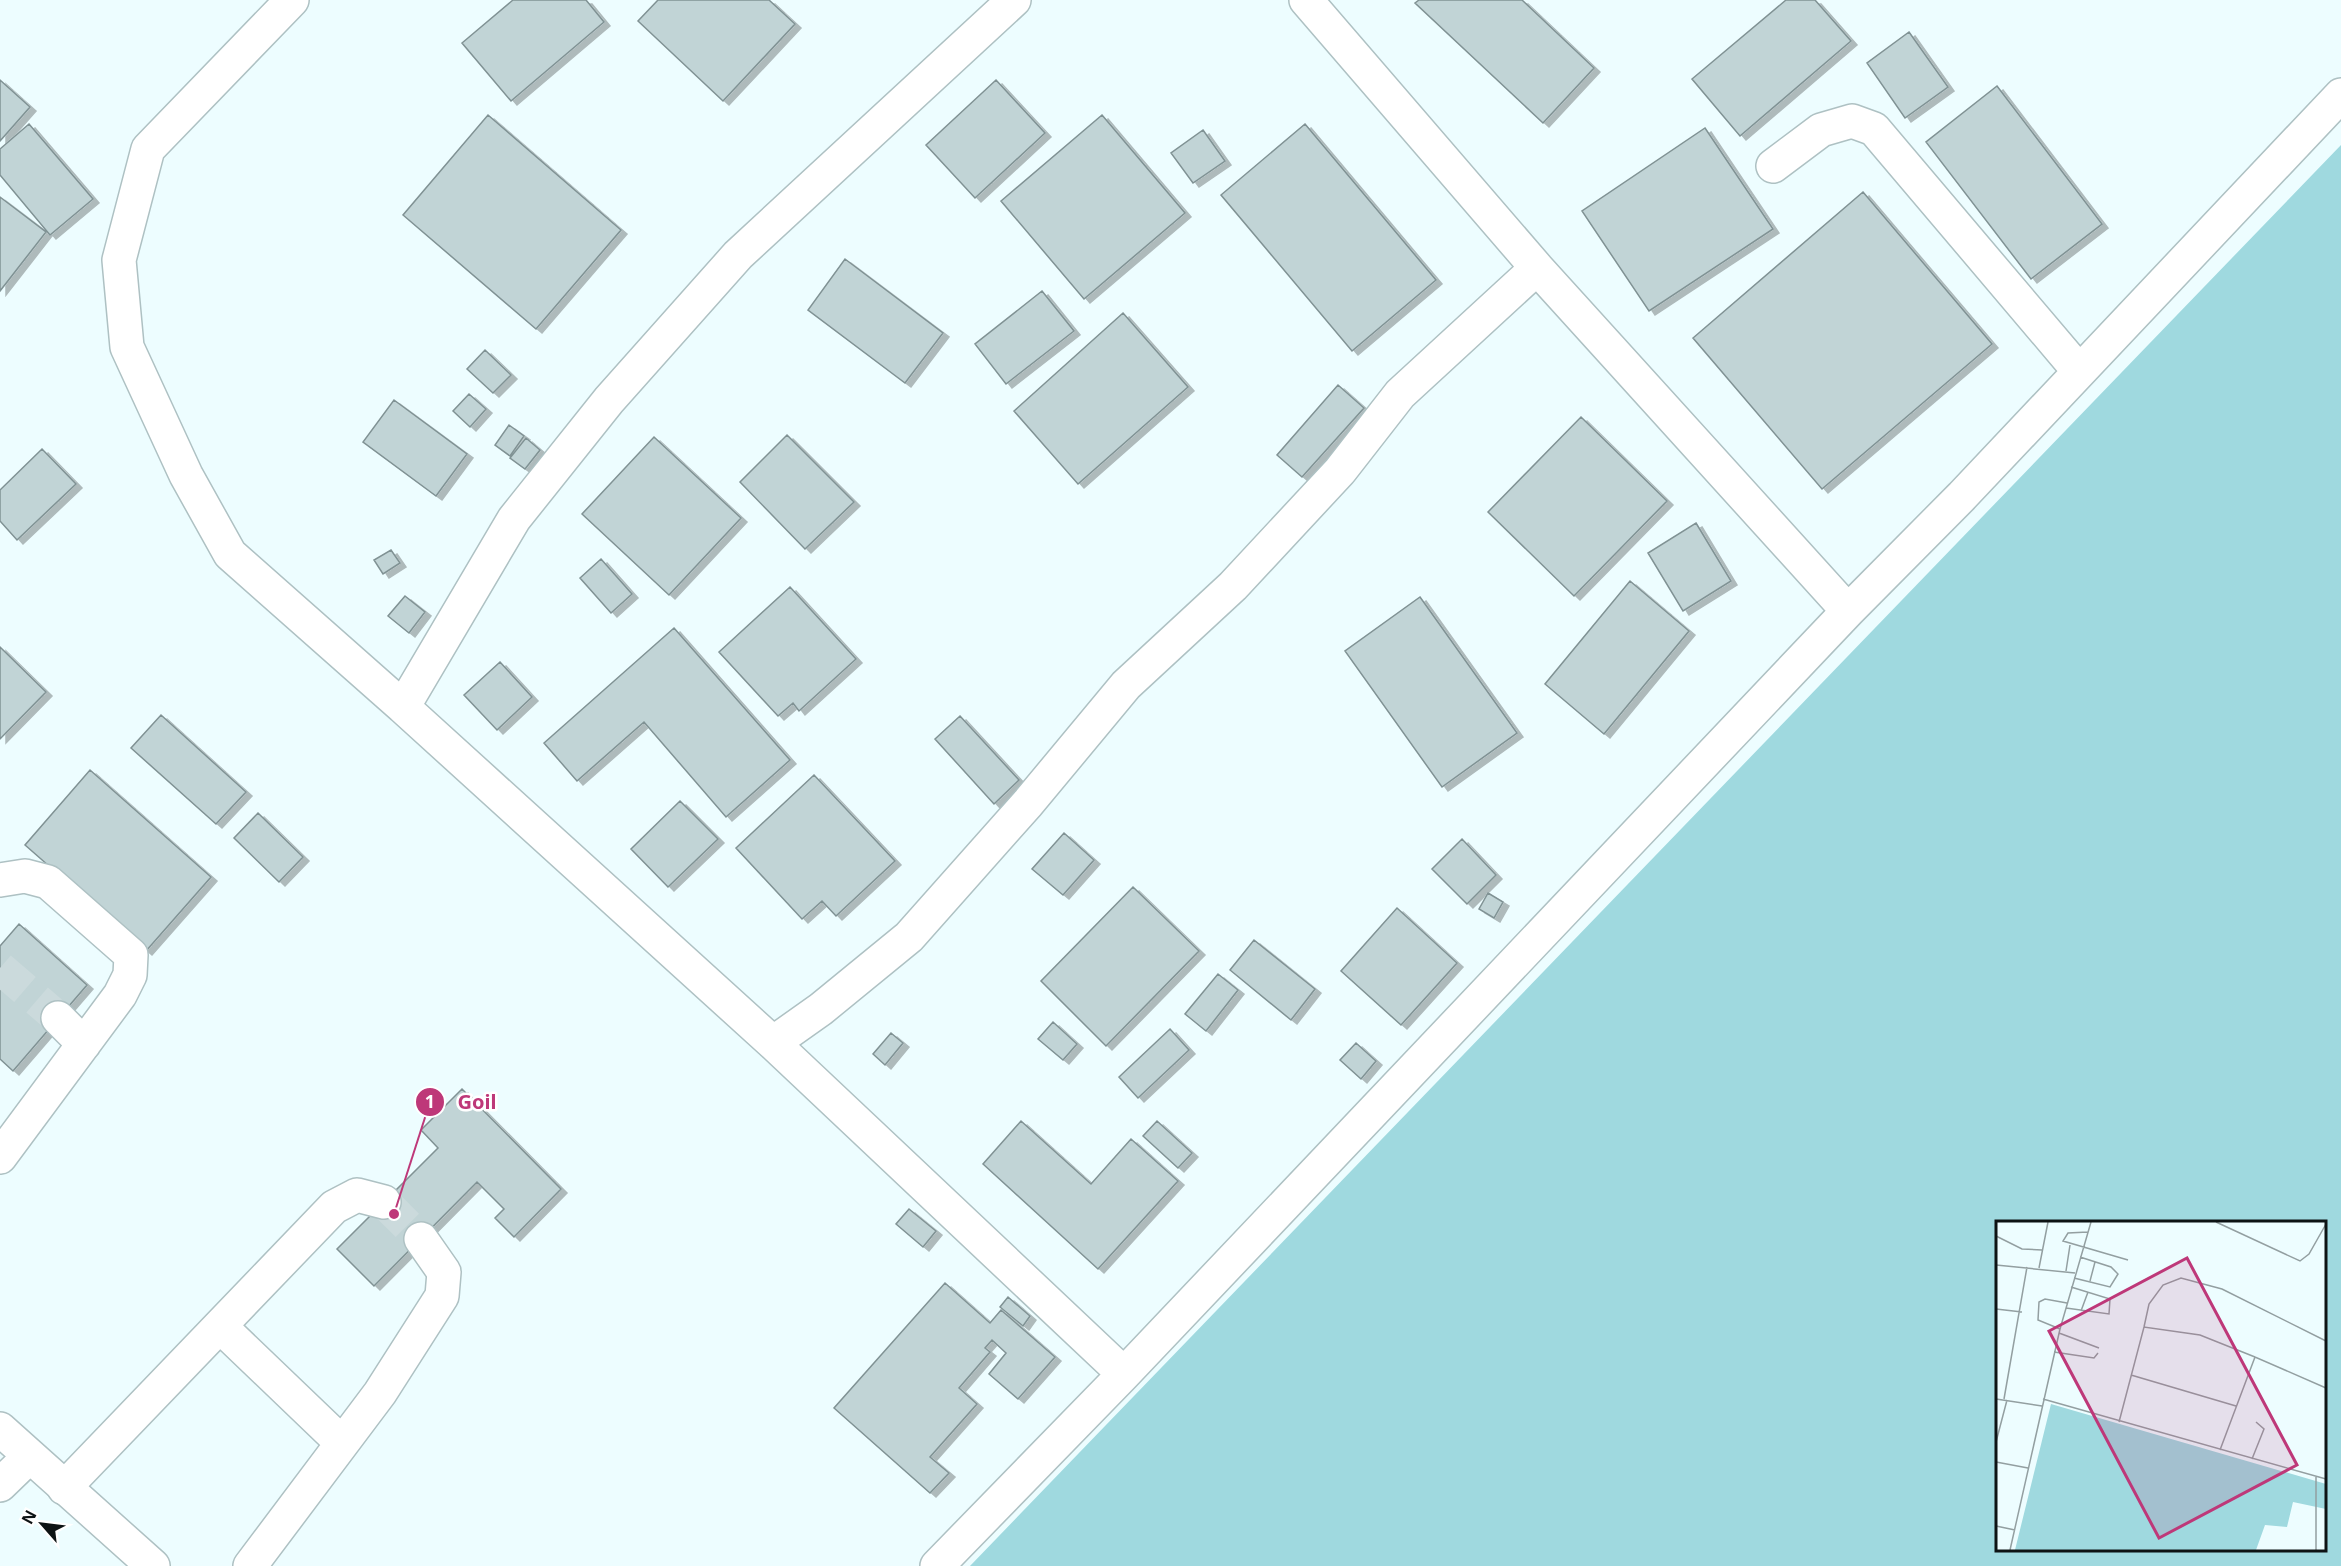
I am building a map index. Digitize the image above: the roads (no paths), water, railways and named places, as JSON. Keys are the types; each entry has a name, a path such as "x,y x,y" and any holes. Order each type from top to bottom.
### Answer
{"main road":[{"path":"291,0 148,149 119,260 127,347 186,475 230,554 403,707 773,1043 1124,1374"},
{"path":"403,707 514,519 609,400 738,255 1014,0"},
{"path":"1306,0 1537,268 1848,611"},
{"path":"937,1566 1124,1374 1848,611 1962,496 2341,94"},
{"path":"1773,166 1821,130 1852,121 1874,129 2079,370"},
{"path":"773,1043 821,1009 909,937 1028,803 1126,686 1233,586 1340,471 1400,394 1537,268"},
{"path":"0,880 25,876 48,882 131,955 130,975 120,995 0,1157"},
{"path":"58,1018 84,1044"},
{"path":"64,1488 334,1207 357,1195 384,1202"},
{"path":"250,1566 380,1393 442,1296 444,1272 421,1239"},
{"path":"221,1327 342,1443"},
{"path":"0,1429 153,1566"},
{"path":"0,1485 29,1457"}],"tunnel":[{"path":"0,968 58,1018"},
{"path":"384,1202 421,1239"}],"place":[{"name":"Goil","path":"394,1214"}]}
